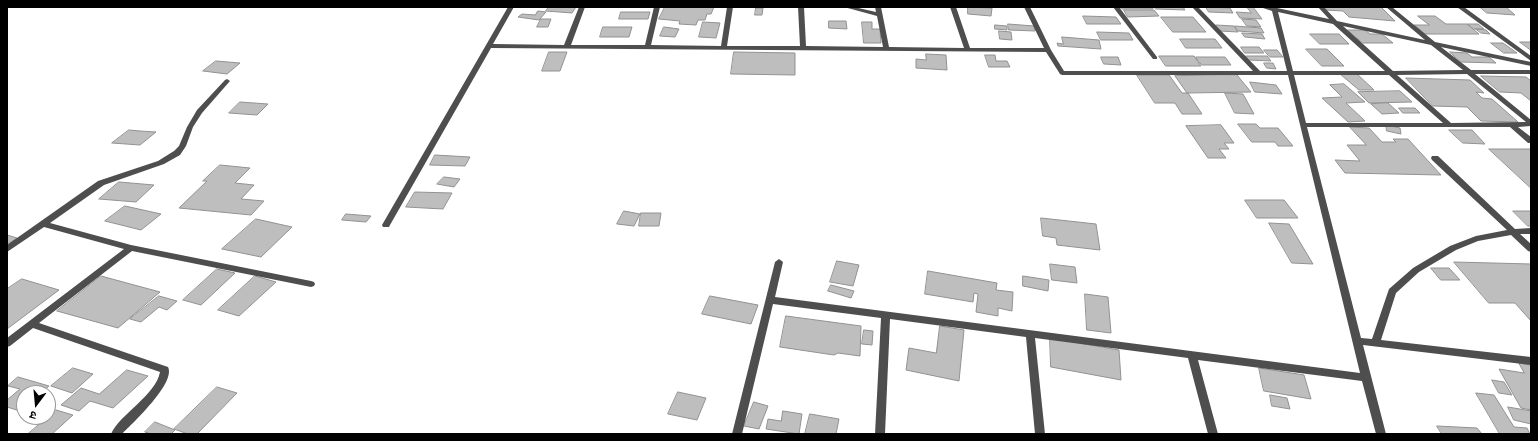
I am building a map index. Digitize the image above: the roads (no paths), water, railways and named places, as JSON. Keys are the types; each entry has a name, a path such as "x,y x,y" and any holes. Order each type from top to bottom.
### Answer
{"street":[{"path":"386,224 511,7"},
{"path":"567,46 582,7"},
{"path":"648,47 657,7"},
{"path":"724,48 730,7"},
{"path":"801,7 803,49"},
{"path":"847,7 880,15"},
{"path":"878,7 886,49"},
{"path":"953,7 968,50"},
{"path":"1027,7 1048,50 1062,73 1258,74 1531,72"},
{"path":"1116,7 1154,58"},
{"path":"1195,7 1258,74"},
{"path":"1263,7 1274,8 1531,64"},
{"path":"1321,7 1335,22 1449,125"},
{"path":"1389,7 1531,124"},
{"path":"1460,7 1531,59"},
{"path":"1274,8 1381,434"},
{"path":"489,46 1048,50"},
{"path":"7,249 101,183 167,160 178,153 185,144 192,123 208,101 226,81"},
{"path":"1304,125 1531,124"},
{"path":"1512,125 1531,141"},
{"path":"1435,158 1531,249"},
{"path":"44,224 131,248 311,284"},
{"path":"1375,343 1392,291 1416,270 1440,255 1476,239 1513,232 1531,231"},
{"path":"7,343 131,248"},
{"path":"737,434 779,262"},
{"path":"770,300 1366,378"},
{"path":"880,434 886,316"},
{"path":"32,324 165,370 166,375 163,380 116,434"},
{"path":"1030,334 1040,434"},
{"path":"1357,341 1531,361"},
{"path":"1192,356 1214,434"}]}
